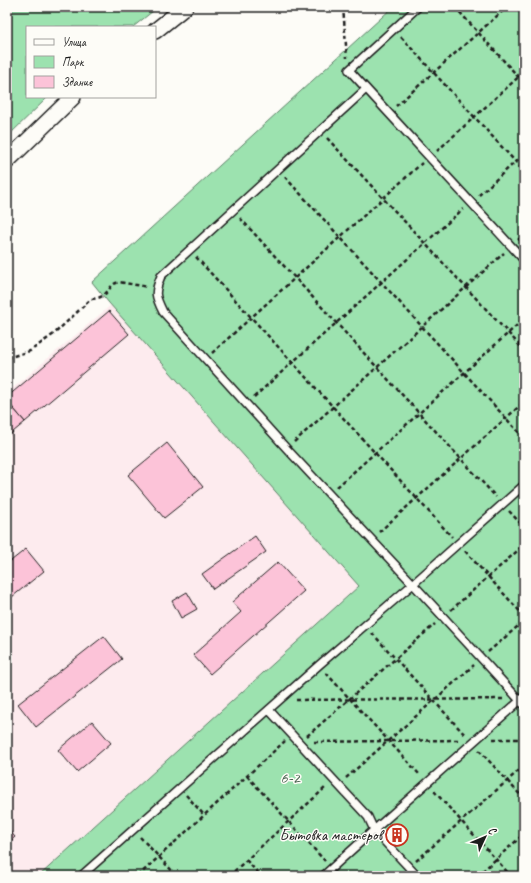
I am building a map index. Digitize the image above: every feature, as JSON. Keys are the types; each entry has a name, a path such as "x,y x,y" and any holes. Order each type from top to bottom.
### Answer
{"street":[{"path":"156,30 185,7"},
{"path":"7,161 72,98"}],"lane":[{"path":"418,7 349,70 524,260"},
{"path":"323,876 472,743 523,701 481,659 163,312 157,300 156,288 161,276 366,89"},
{"path":"81,876 524,485"},
{"path":"269,710 368,817 374,830 417,876"}],"path":[{"path":"343,7 349,70"},
{"path":"455,7 524,83"},
{"path":"388,113 507,7"},
{"path":"394,29 524,171"},
{"path":"206,359 524,72"},
{"path":"320,130 524,350"},
{"path":"247,404 524,154"},
{"path":"278,169 524,438"},
{"path":"233,210 524,527"},
{"path":"287,449 524,235"},
{"path":"189,250 524,616"},
{"path":"7,358 30,351 54,334 91,300 106,294 110,287 114,284 119,282 156,288"},
{"path":"329,494 524,319"},
{"path":"371,539 524,402"},
{"path":"299,742 350,699 524,545"},
{"path":"229,876 288,822 388,741 524,621"},
{"path":"365,625 524,799"},
{"path":"319,665 511,876"},
{"path":"280,700 506,699 523,701"},
{"path":"138,876 292,735"},
{"path":"299,742 464,740 472,743 488,740 524,739"},
{"path":"409,868 524,766"},
{"path":"247,776 332,868"},
{"path":"180,789 204,816"},
{"path":"134,829 177,876"},
{"path":"477,876 524,834"},
{"path":"246,860 261,876"}],"shaded area":[{"path":"111,305 360,586 39,876 7,876 7,393"}],"green space":[{"path":"7,7 158,7 134,26 26,26 26,98 47,98 7,137"},
{"name":"6-2","path":"393,7 524,7 524,876 39,876 359,586 92,282"}],"building":[{"path":"109,311 129,334 25,422 7,401 7,397"},
{"path":"7,401 25,422 7,437"},
{"path":"167,443 203,487 164,518 128,475"},
{"path":"255,536 266,552 213,589 202,574"},
{"path":"26,549 44,571 7,601 7,564"},
{"path":"278,562 304,591 210,674 193,655 241,612 232,602"},
{"path":"187,592 197,609 181,618 172,601"},
{"path":"104,636 122,659 36,727 18,704"},
{"path":"92,721 111,743 77,772 58,750"},
{"name":"Бытовка мастеров","path":"394,826 406,838 399,845 388,833"},
{"path":"7,828 15,837 7,844"}],"place":[{"name":"Бытовка мастеров","path":"397,835"}]}
